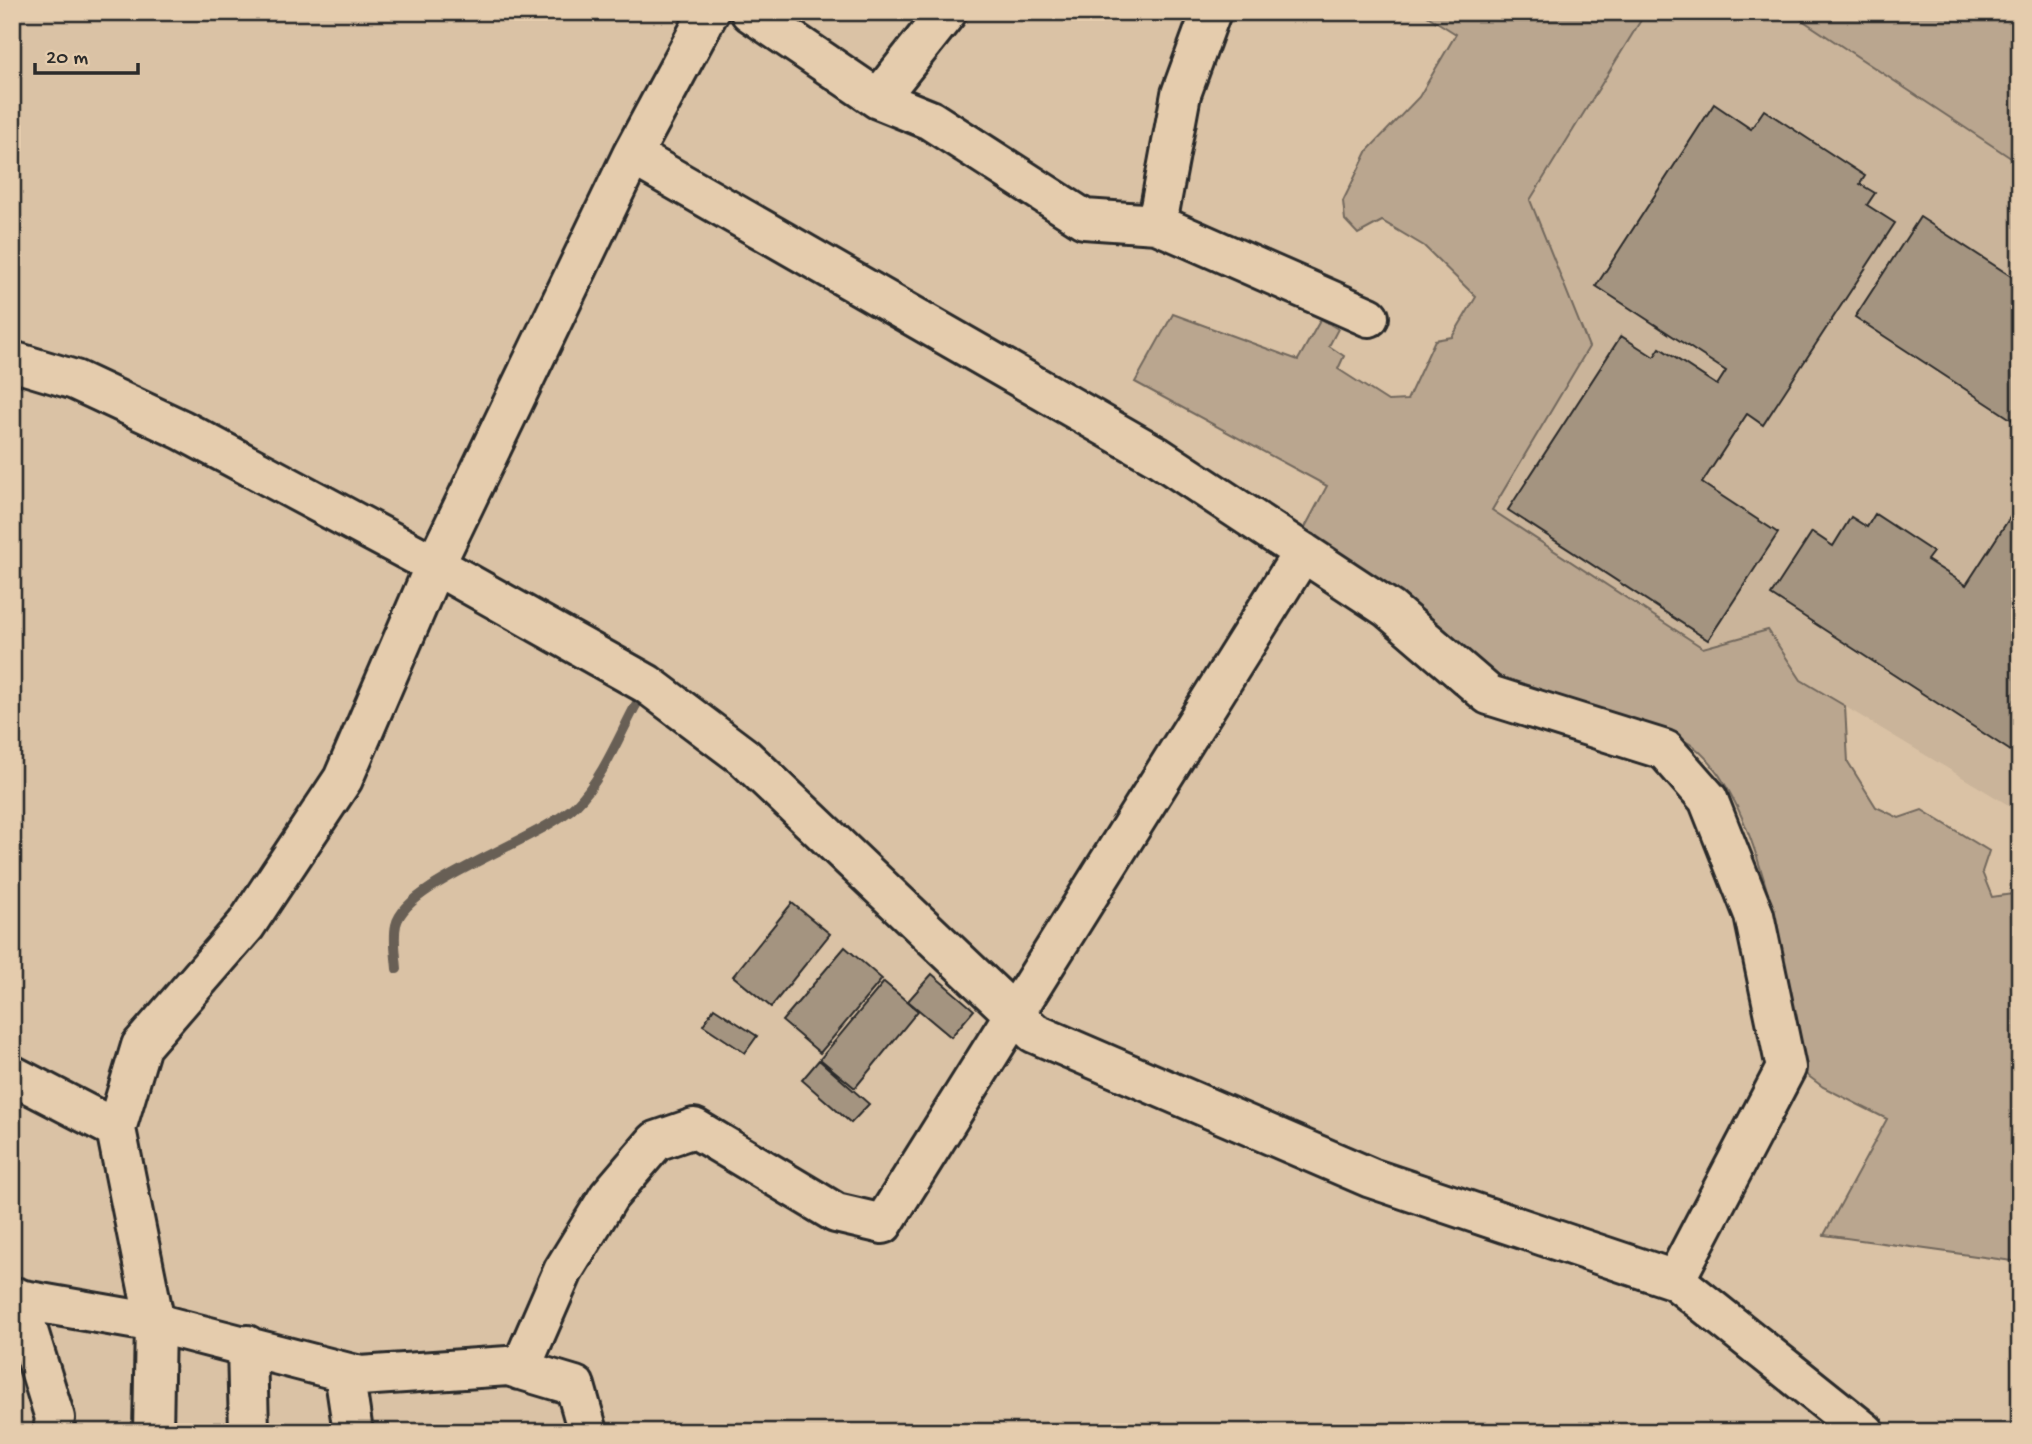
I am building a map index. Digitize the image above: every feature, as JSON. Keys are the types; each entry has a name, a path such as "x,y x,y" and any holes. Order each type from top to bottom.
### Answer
{"street":[{"path":"153,1432 155,1323 116,1129 141,1046 246,925 343,779 435,565 632,155 709,12"},
{"path":"750,12 878,99 930,120 1084,219 1157,224 1369,317"},
{"path":"878,99 947,12"},
{"path":"1157,224 1181,94 1211,12"},
{"path":"632,155 1157,456 1389,609 1489,695 1665,750 1708,799 1754,915 1786,1068 1675,1280"},
{"path":"12,361 75,380 182,430 435,565 647,684 744,757 1034,1033 1371,1178 1675,1280 1865,1432"},
{"path":"520,1370 563,1271 609,1196 656,1140 694,1128 836,1213 883,1224 1303,552"},
{"path":"12,1075 116,1129"},
{"path":"53,1432 55,1418 15,1298 155,1323 360,1376 508,1366 575,1386 588,1432"},
{"path":"247,1345 249,1432"},
{"path":"344,1372 353,1432"}],"shaded area":[{"path":"1421,12 1646,12 1530,200 1589,347 1492,510 1703,648 1768,630 1801,680 1845,706 1848,762 1876,807 1899,818 1922,810 1989,851 1982,872 1992,897 2020,893 2020,1262 1824,1235 1887,1119 1823,1087 1803,1072 1780,946 1755,851 1738,809 1717,773 1693,746 1669,733 1501,682 1303,531 1327,486 1135,382 1173,314 1298,360 1321,319 1338,329 1329,346 1344,356 1338,369 1388,401 1407,400 1435,340 1452,337 1476,297 1424,246 1382,221 1358,234 1345,220 1343,201 1368,150 1419,97 1456,34"},
{"path":"1646,12 2020,12 2020,812 1801,680 1768,630 1703,648 1491,510 1589,347 1530,200"},
{"path":"1790,12 2020,12 2020,164"}],"building":[{"path":"1714,104 1751,129 1764,110 1865,176 1860,184 1875,193 1867,205 1895,223 1763,425 1747,414 1702,483 1778,533 1708,640 1508,510 1621,336 1654,357 1660,348 1717,385 1726,371 1596,286"},
{"path":"1920,217 2020,282 2020,425 1855,317"},
{"path":"2020,502 2020,757 1771,595 1812,532 1833,546 1851,517 1867,527 1875,514 1933,552 1927,560 1966,585"},
{"path":"792,903 830,934 771,1007 733,976"},
{"path":"845,947 882,979 820,1053 782,1021"},
{"path":"932,974 974,1010 951,1037 908,1001"},
{"path":"884,982 918,1011 855,1088 820,1059"},
{"path":"714,1008 757,1036 745,1053 703,1025"},
{"path":"819,1060 869,1104 851,1123 802,1080"}],"waterway":[{"path":"397,969 395,930 405,909 423,893 447,878 534,833 576,805 602,770 637,703"}]}
